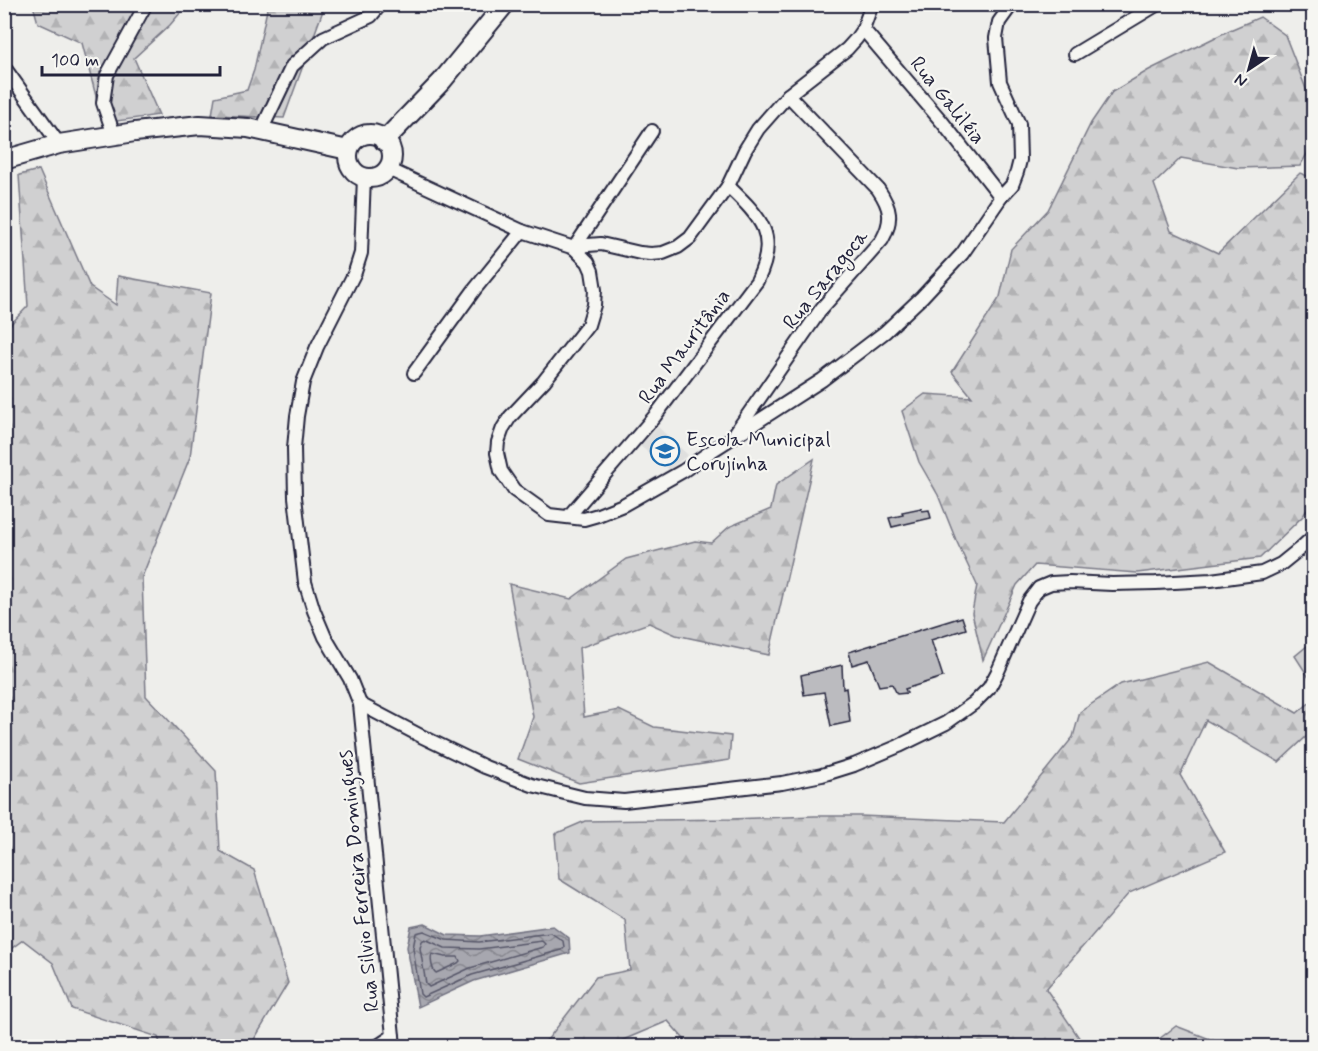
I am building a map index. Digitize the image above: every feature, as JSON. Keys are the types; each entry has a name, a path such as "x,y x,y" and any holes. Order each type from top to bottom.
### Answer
{"street":[{"path":"114,135 103,103 107,75 146,4"},
{"path":"261,131 292,66 323,38 371,16 381,4"},
{"path":"384,141 442,81 505,4"},
{"path":"388,169 522,231 574,247 601,244 640,253 663,253 678,247 690,238 728,186 758,129 788,95 847,49 863,29 872,4"},
{"path":"574,247 588,262 592,271 595,290 592,315 588,325 544,381 502,428 497,453 501,471 514,490 549,515 584,519 623,505 683,471 822,380 885,332 962,254 1001,197 1012,185 1020,160 1019,124 1000,82 996,38 999,22 1012,4"},
{"path":"1075,54 1158,4"},
{"name":"Rua Galiléia","path":"863,29 943,123 1001,197"},
{"path":"4,67 59,144"},
{"name":"Rua Saragoca","path":"734,436 822,308 882,240 890,222 886,201 878,189 788,95"},
{"path":"4,160 59,144 200,125 248,128 348,150"},
{"path":"574,247 652,131"},
{"path":"365,135 377,135 384,141 391,150 391,163 388,169 373,178 356,173 348,156 348,150 355,140 365,135"},
{"name":"Rua Silvio Ferreira Domingues","path":"364,177 361,253 355,272 317,346 303,382 294,448 295,496 305,582 325,637 350,679 360,704 394,1041 378,1047"},
{"name":"Rua Mauritânia","path":"568,517 655,416 758,281 765,266 767,249 764,230 753,210 728,186"},
{"path":"414,373 522,231"},
{"path":"360,704 485,767 532,785 585,798 624,801 782,783 822,775 854,765 946,723 974,703 989,688 1029,601 1039,588 1045,585 1070,582 1112,584 1200,581 1262,573 1281,564 1314,536"}],"shaded area":[{"name":"Escola Municipal Corujinha","path":"658,427 688,455 669,469 640,446"}],"green space":[{"path":"33,5 187,5 170,25 134,58 159,115 103,123 82,43 38,23"},
{"path":"268,5 325,5 284,118 212,115 215,97 247,90 254,70"},
{"path":"1260,17 1285,35 1310,99 1313,112 1313,144 1300,166 1238,168 1181,158 1154,184 1171,231 1218,253 1300,173 1313,178 1313,500 1303,516 1260,558 1137,573 1035,565 1017,585 983,660 972,613 977,585 938,495 919,462 902,411 925,394 972,397 952,372 1000,297 1011,249 1048,210 1091,123 1112,92 1149,70"},
{"path":"39,170 90,287 116,305 118,276 211,293 190,457 142,577 146,696 216,771 220,851 254,870 288,983 248,1046 161,1046 158,1037 72,1009 53,963 23,940 5,953 4,331 28,306 19,175"},
{"path":"814,459 769,655 676,635 649,623 579,648 584,717 619,710 654,727 731,736 729,760 579,783 518,759 533,717 509,584 571,599 626,559 695,541 711,543 729,527 771,509 776,485"},
{"path":"1313,641 1313,684 1295,656"},
{"path":"1209,662 1297,713 1313,700 1313,739 1307,736 1279,762 1206,720 1180,775 1225,852 1129,893 1046,989 1083,1046 690,1046 668,1021 609,1046 538,1046 548,1039 596,977 630,970 625,920 559,879 555,834 585,821 860,816 1004,822 1073,737 1080,712 1121,684"},
{"path":"1176,1026 1228,1046 1150,1046"}],"water":[{"path":"425,924 447,935 480,936 553,926 569,938 570,953 474,981 418,1007 407,947 411,927"}],"building":[{"path":"921,508 922,511 929,510 931,518 892,527 889,518 903,515 902,512"},
{"path":"962,617 966,629 931,640 943,677 905,689 907,693 897,694 892,684 879,686 869,660 852,665 849,652"},
{"path":"842,665 843,689 846,688 850,722 831,726 824,692 804,695 801,675"}],"place":[{"name":"Escola Municipal Corujinha","path":"665,451"}]}
